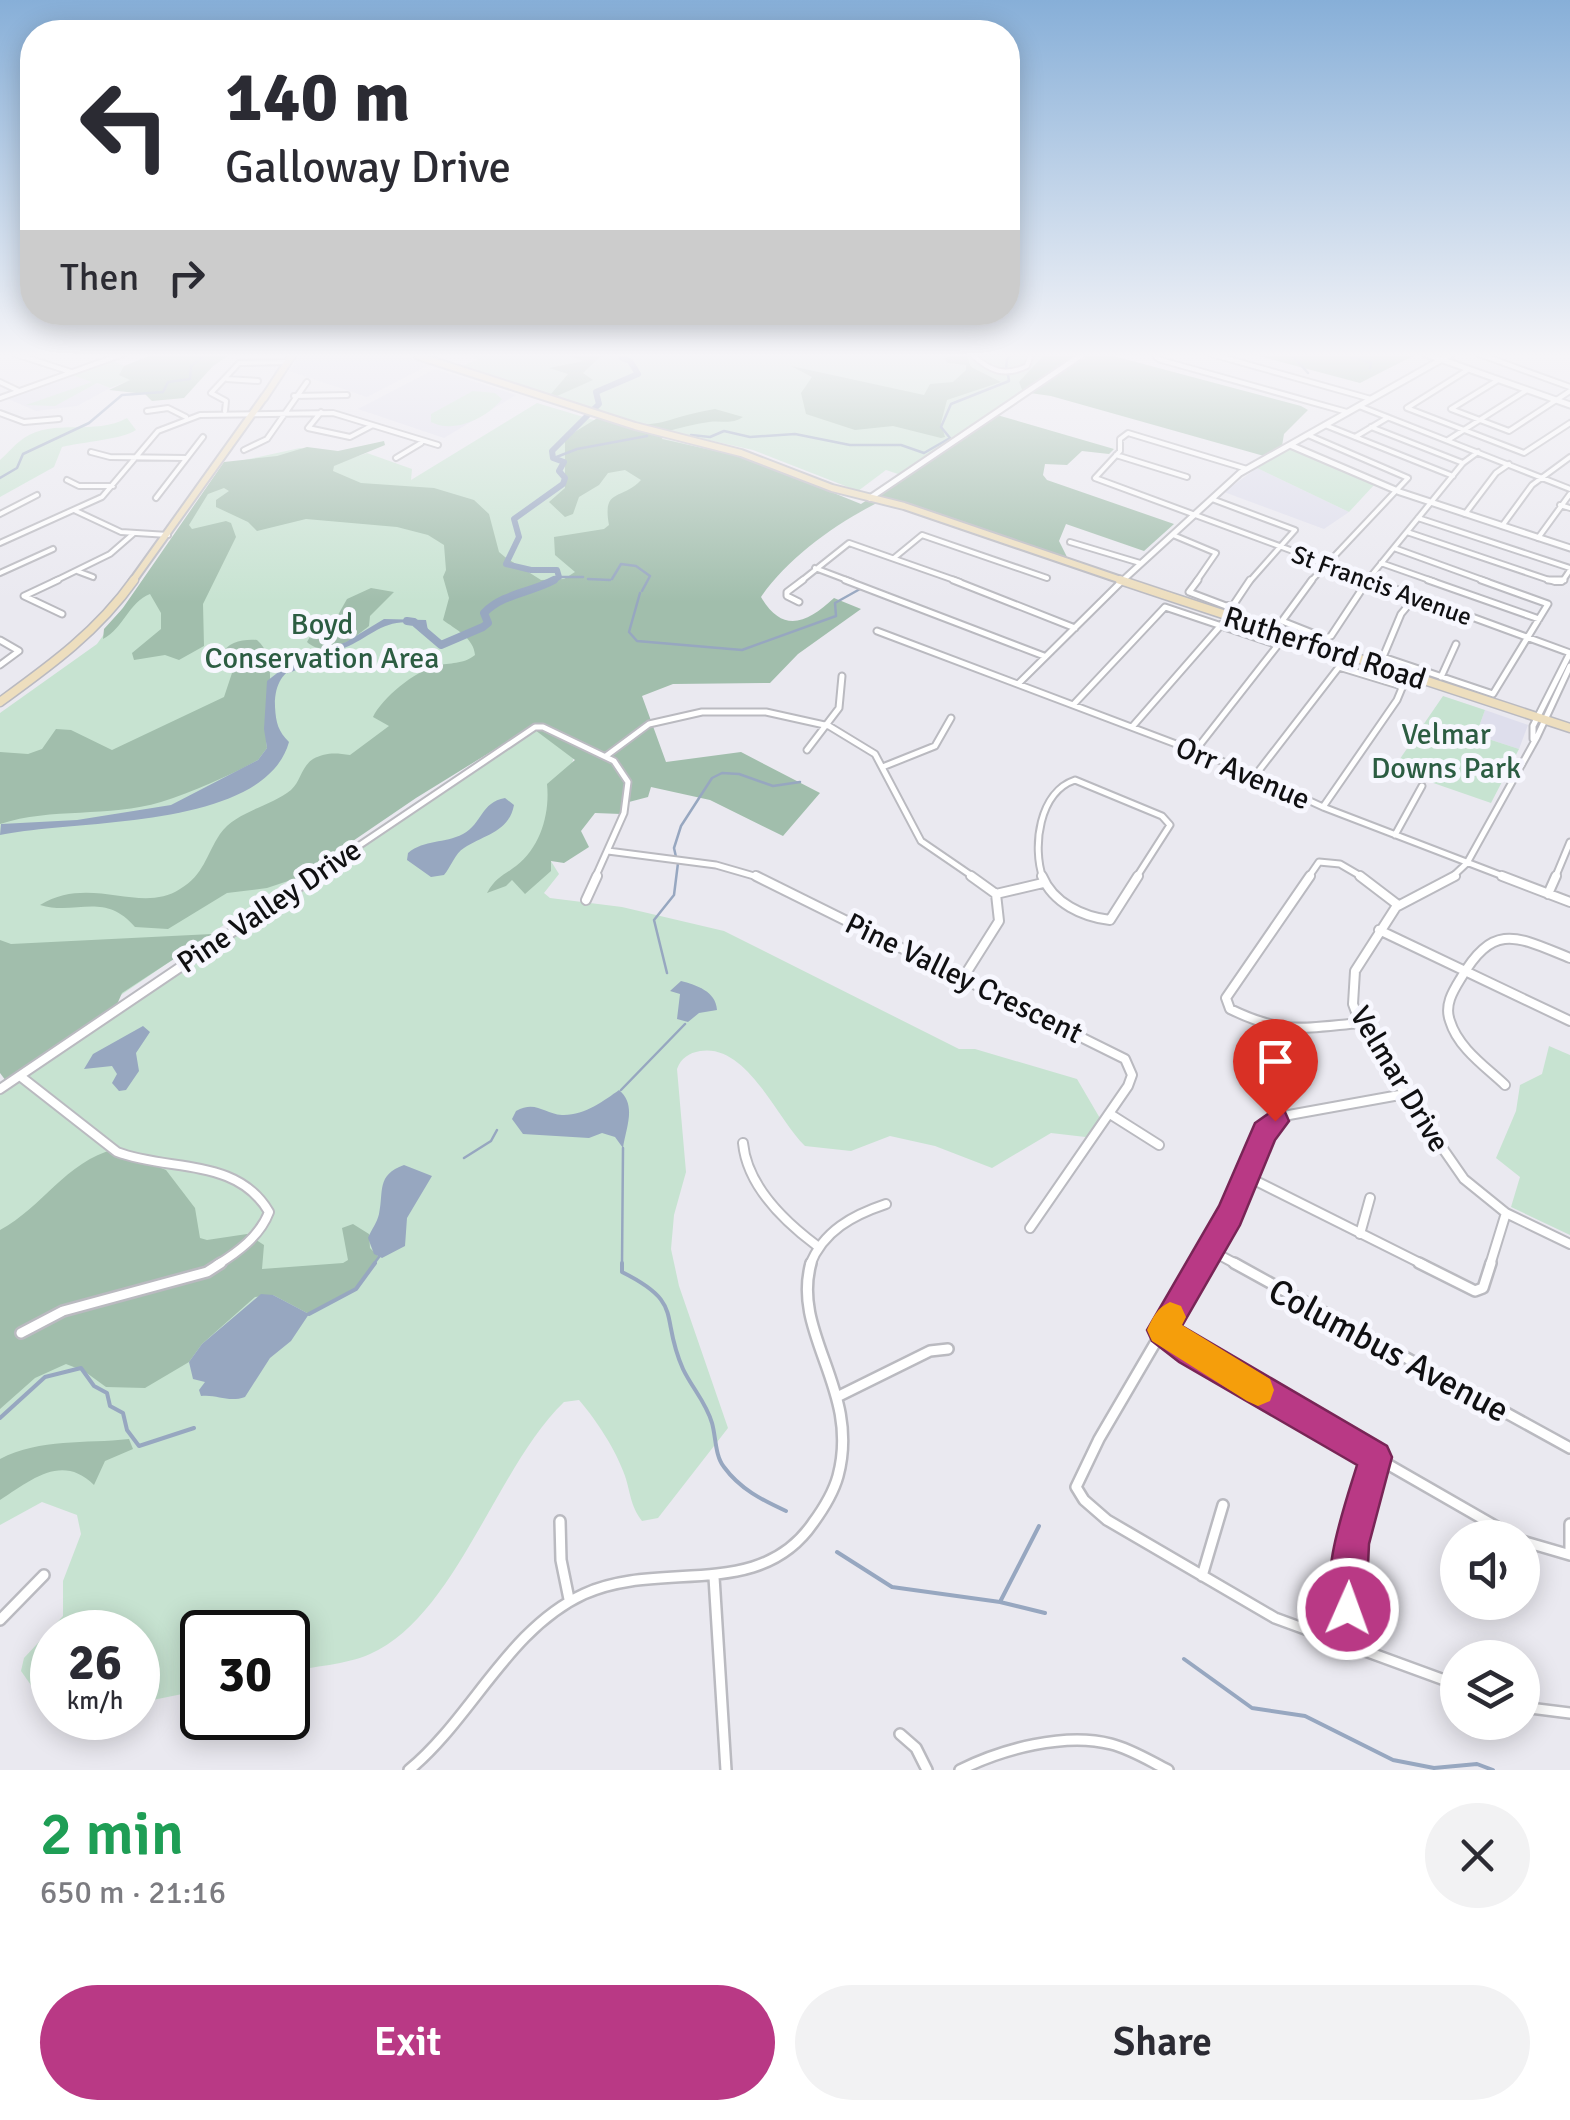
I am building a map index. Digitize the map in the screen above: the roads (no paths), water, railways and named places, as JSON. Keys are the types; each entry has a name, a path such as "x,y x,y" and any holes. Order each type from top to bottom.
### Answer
{"main road":[{"path":"0,702 100,624 235,437"},
{"name":"Rutherford Road","path":"680,437 741,453 1570,731"}],"street":[{"path":"0,543 74,511 114,486 153,437"},
{"path":"244,450 268,437"},
{"path":"406,437 438,444"},
{"path":"870,498 961,437"},
{"path":"1122,437 1116,455 1187,477"},
{"path":"1143,437 1247,469"},
{"path":"877,630 1018,684 1122,580 1212,499 1247,469 1305,437"},
{"path":"1312,437 1408,477 1323,563 1282,621 1330,638 1381,563 1462,463 1478,452"},
{"path":"1354,437 1452,476"},
{"path":"1396,437 1462,463"},
{"path":"1438,437 1570,491 1538,538"},
{"path":"1447,440 1452,437"},
{"path":"1481,437 1524,453 1549,437"},
{"path":"156,498 202,438"},
{"path":"396,458 422,442"},
{"path":"1290,445 1394,490 1570,548"},
{"path":"91,452 136,458 186,458"},
{"name":"St Francis Avenue","path":"1116,455 1095,480 1570,653"},
{"path":"1502,526 1532,485 1570,458"},
{"path":"1465,514 1495,475 1509,464"},
{"path":"68,480 82,486 114,486"},
{"path":"0,514 36,496"},
{"path":"1174,535 1214,551 1189,592 1228,606 1234,604 1294,530 1212,499"},
{"path":"1560,505 1570,508"},
{"path":"74,511 132,534 168,535"},
{"path":"1407,532 1555,582 1562,582 1570,569 1418,518"},
{"path":"62,614 24,596 110,554 132,534"},
{"path":"894,558 922,535 1048,578"},
{"path":"1070,542 1140,563"},
{"path":"799,602 785,594 850,543 1000,596 1074,628"},
{"path":"1394,548 1546,600 1548,604 1496,693 1382,655 1415,597"},
{"path":"0,573 54,550"},
{"path":"1381,563 1538,619"},
{"path":"814,568 1044,656"},
{"path":"76,570 93,578"},
{"path":"1074,704 1165,607 1278,646 1196,751"},
{"path":"1132,727 1222,624"},
{"path":"0,640 19,651 0,666"},
{"path":"1441,677 1456,644"},
{"path":"1540,721 1570,653"},
{"path":"1540,721 1570,666"},
{"path":"1254,777 1339,667 1398,685 1402,688 1396,700 1323,807"},
{"path":"808,750 844,702 842,676"},
{"name":"Orr Avenue","path":"1018,684 1196,751 1323,807 1570,902"},
{"path":"586,900 629,792 622,769 606,756 639,730 678,715 777,713 828,724 861,742 885,766 921,842 996,894 1044,883"},
{"path":"885,766 935,748 948,733 951,718"},
{"name":"Velmar Drive","path":"1540,721 1467,862 1454,877 1398,904 1379,930 1352,981 1352,1004 1360,1024 1450,1163 1477,1192 1506,1213 1570,1244"},
{"name":"Pine Valley Drive","path":"0,1089 538,726 606,756"},
{"path":"1070,779 1169,822 1110,920 1094,917 1062,901 1044,883 1040,870 1041,819 1062,784 1070,779"},
{"path":"1395,835 1422,786"},
{"path":"1548,894 1570,842"},
{"name":"Pine Valley Crescent","path":"608,851 640,859 690,860 738,869 1124,1059 1132,1080 1030,1228"},
{"path":"1360,1024 1271,1028 1230,1009 1226,998 1319,862 1330,861 1348,870 1398,904"},
{"path":"963,978 999,921 996,894"},
{"path":"1379,930 1570,1021"},
{"path":"1505,1085 1461,1039 1449,1021 1448,1001 1475,950 1494,938 1524,940 1570,958"},
{"path":"20,1076 118,1152 159,1166 225,1174 253,1192 269,1212 264,1226 238,1252 208,1272 62,1311 21,1333"},
{"path":"1405,1094 1275,1121 1264,1132 1210,1250 1092,1451 1076,1487 1084,1500 1107,1520 1275,1618 1440,1678"},
{"path":"1110,1114 1159,1145"},
{"path":"743,1143 747,1170 798,1232 816,1244"},
{"path":"1246,1176 1475,1291 1483,1288 1506,1213"},
{"path":"1360,1234 1370,1198"},
{"path":"410,1770 448,1738 524,1642 570,1599 622,1579 755,1572 798,1544 836,1483 843,1430 839,1396 807,1305 806,1282 816,1244 847,1218 886,1204"},
{"name":"Columbus Avenue","path":"1210,1250 1242,1272 1570,1448"},
{"path":"1162,1330 1190,1351 1486,1520"},
{"path":"839,1396 930,1351 948,1348"},
{"path":"1348,1645 1351,1544 1375,1457"},
{"path":"1202,1576 1223,1505"},
{"path":"560,1521 560,1560 570,1599"},
{"path":"1540,1545 1570,1554 1570,1524"},
{"path":"0,1620 44,1575"},
{"path":"714,1576 726,1770"},
{"path":"1540,1710 1570,1713"},
{"path":"900,1734 916,1748 926,1770"},
{"path":"960,1770 995,1755 1088,1741 1110,1744 1168,1770"}],"water":[{"path":"384,619 426,620 429,636 419,631 415,623 395,623 288,672 276,692 275,707 278,726 289,742 272,771 243,792 162,816 0,835 1,824 77,820 171,805 258,760 267,748 267,681 290,663 346,642"},
{"path":"505,798 514,805 507,821 461,850 444,875 431,877 407,860 414,849 463,834 491,804"},
{"path":"681,981 709,994 717,1010 699,1013 688,1022 677,1019 680,994 670,991"},
{"path":"143,1026 150,1032 136,1053 139,1071 126,1090 119,1091 112,1083 117,1074 112,1066 84,1069 93,1054"},
{"path":"619,1090 629,1109 623,1148 615,1137 602,1133 589,1138 523,1134 512,1119 516,1111 529,1107 562,1115 578,1113"},
{"path":"404,1165 432,1176 407,1218 405,1246 382,1258 374,1254 368,1238 378,1217 385,1179"},
{"path":"261,1294 273,1295 309,1314 291,1341 270,1358 245,1397 201,1396 199,1390 205,1382 193,1379 189,1362 202,1344"}],"waterway":[{"path":"0,478 17,468 23,454 60,437"},
{"path":"553,581 559,577 557,570 531,570 506,564 519,537 514,519 563,484 565,478 559,471 564,462 553,458 552,451 566,437"},
{"path":"554,458 577,449 644,437"},
{"path":"706,437 711,437"},
{"path":"748,437 756,437"},
{"path":"808,437 850,445 901,445 924,453 949,437"},
{"path":"612,579 621,564 636,566 650,576 642,591"},
{"path":"559,577 583,577"},
{"path":"588,579 610,580"},
{"path":"407,621 414,622 441,645 483,627 488,623 484,613 500,601 553,581"},
{"path":"640,593 629,632 637,641 742,650 836,616 835,603 860,589"},
{"path":"288,669 325,654"},
{"path":"676,857 674,848 681,826 712,778 722,773 739,774 773,786 800,782"},
{"path":"667,973 654,920 674,895 678,863"},
{"path":"621,1090 685,1024"},
{"path":"464,1158 491,1141 497,1130"},
{"path":"622,1265 623,1148"},
{"path":"373,1265 379,1257"},
{"path":"309,1314 356,1289 375,1263"},
{"path":"622,1265 622,1272 642,1283 663,1303 683,1369 709,1415 721,1463 744,1488 786,1511"},
{"path":"0,1418 45,1377 81,1368 94,1386 107,1393 110,1406 123,1413 127,1430 139,1446 194,1428"},
{"path":"1001,1600 1039,1526"},
{"path":"837,1552 892,1587 1000,1602 1045,1613"},
{"path":"1184,1659 1252,1708 1305,1716 1393,1760 1434,1768 1477,1764 1493,1770"}],"park label":[{"name":"Boyd Conservation Area","path":"322,641"},
{"name":"Velmar Downs Park","path":"1446,751"}]}
